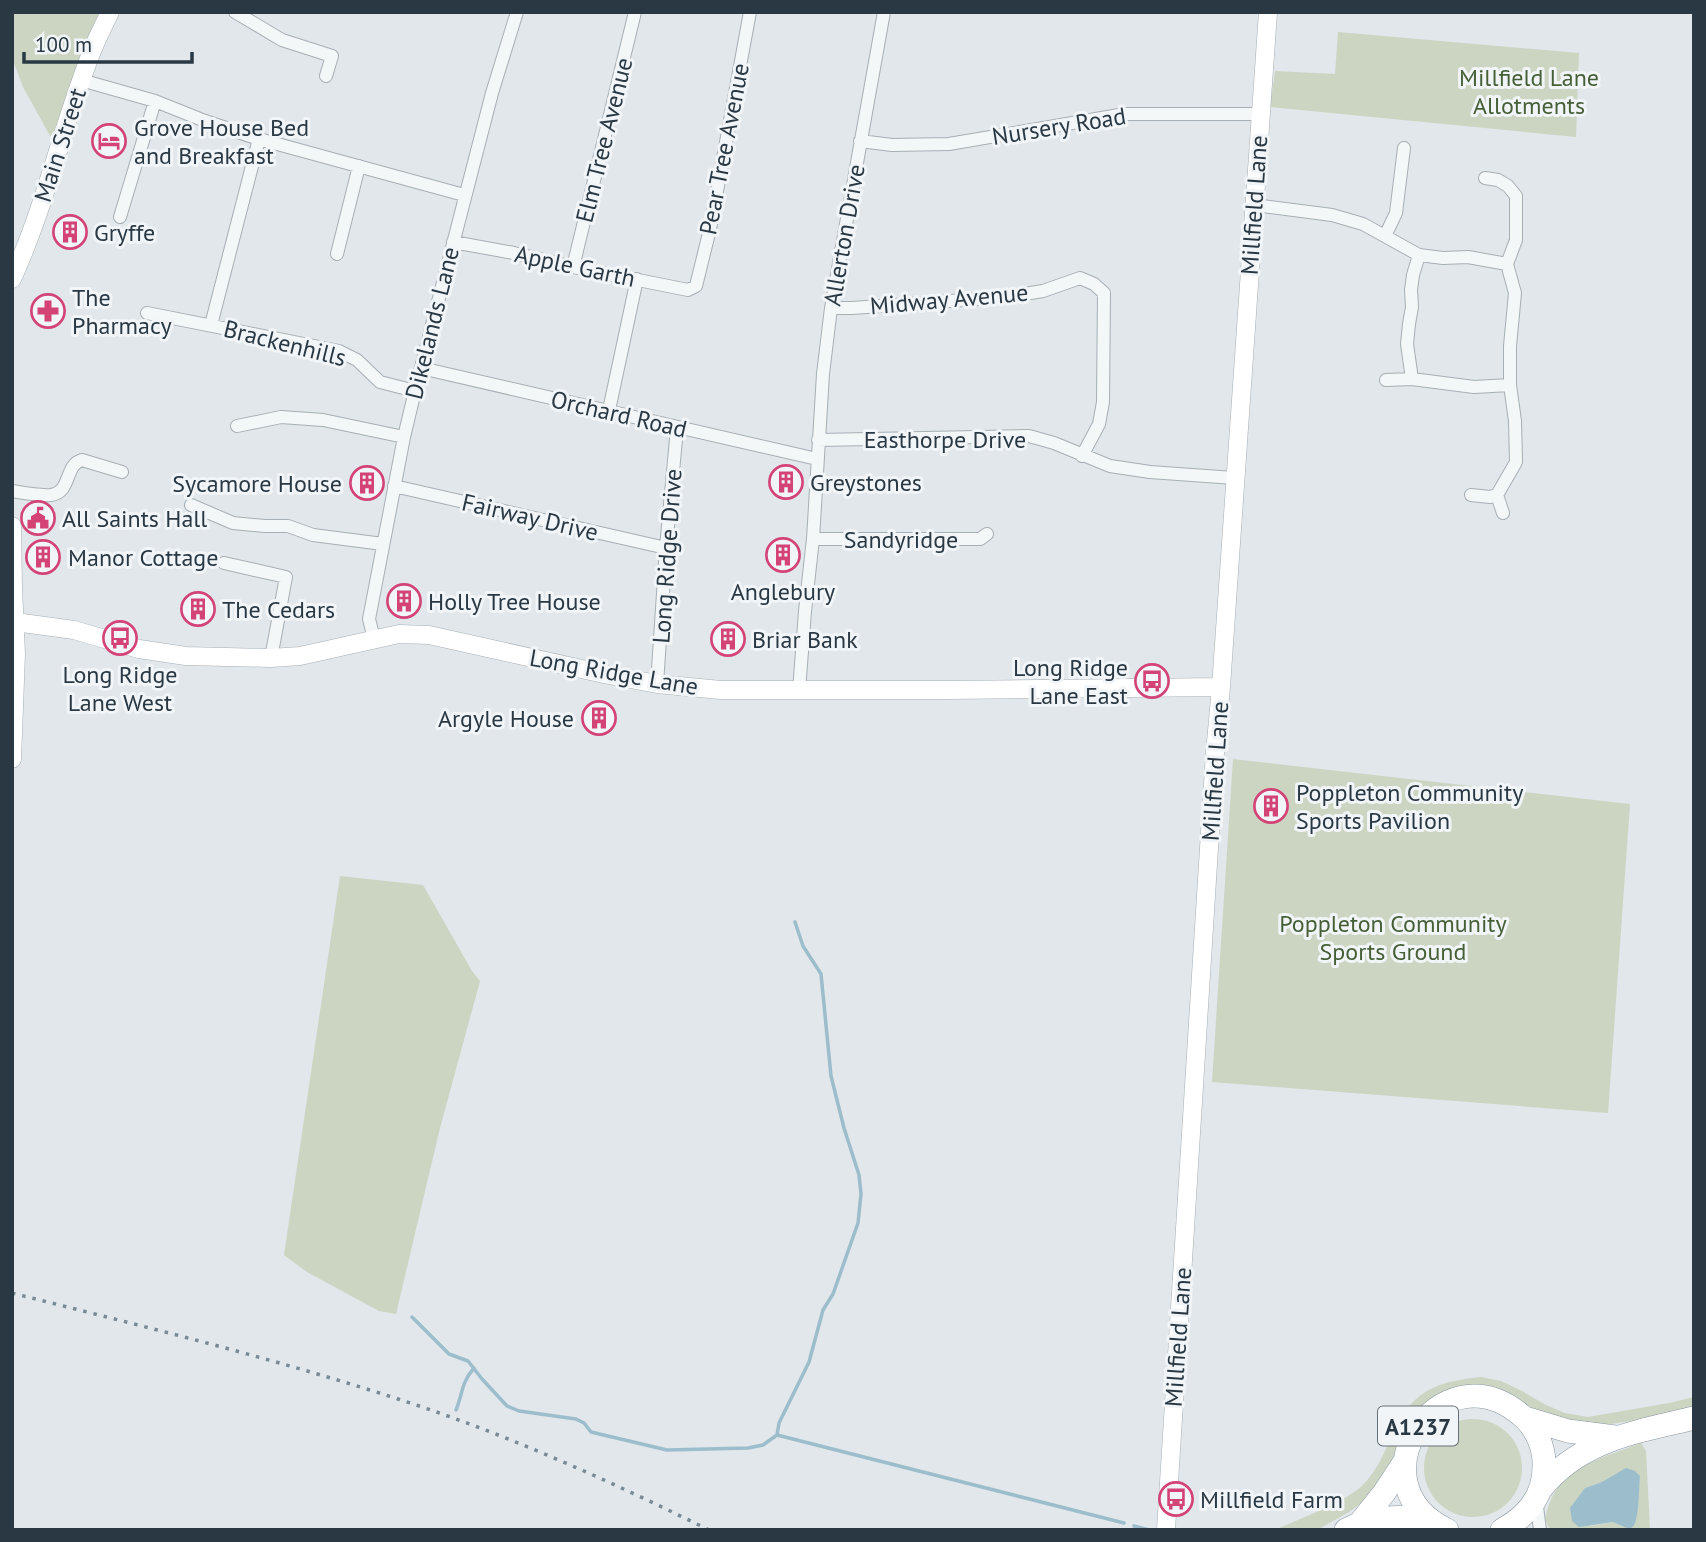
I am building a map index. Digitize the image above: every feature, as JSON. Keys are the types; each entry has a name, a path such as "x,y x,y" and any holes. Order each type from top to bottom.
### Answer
{"highway":[{"name":"A1237","path":"1442,1527 1422,1511 1414,1500 1406,1475 1405,1461 1410,1440 1421,1421 1444,1403 1458,1398 1473,1396 1494,1399 1525,1418 1533,1428 1543,1452 1544,1478 1538,1494"},
{"name":"A1237","path":"1525,1418 1568,1431 1615,1437"},
{"name":"A1237","path":"1502,1530 1527,1513 1551,1476 1592,1448 1615,1437 1694,1418"},
{"name":"A1237","path":"1353,1526 1384,1493 1405,1461"},
{"name":"A1237","path":"1353,1526 1396,1517 1414,1517 1442,1527"}],"street":[{"name":"Main Street","path":"12,279 33,226 92,49 110,12"},
{"path":"235,12 282,40 332,56 326,76"},
{"name":"Dikelands Lane","path":"373,639 369,619 404,437 464,195 517,12"},
{"name":"Elm Tree Avenue","path":"573,267 635,12"},
{"name":"Pear Tree Avenue","path":"696,286 710,229 750,12"},
{"name":"Allerton Drive","path":"799,691 813,539 823,374 831,308 884,12"},
{"name":"Millfield Lane","path":"1166,1530 1215,753 1268,12"},
{"path":"81,80 155,101 259,139 464,195"},
{"path":"120,217 155,101"},
{"name":"Nursery Road","path":"860,141 891,145 949,144 1125,114 1260,114"},
{"path":"211,325 259,139"},
{"path":"1385,236 1396,213 1404,148"},
{"path":"337,254 359,166"},
{"path":"1471,495 1497,495 1516,462 1515,421 1510,385 1510,346 1515,293 1507,264 1516,240 1516,196 1508,186 1498,180 1485,178"},
{"path":"1254,205 1332,215 1363,224 1419,255 1468,257 1507,264"},
{"name":"Apple Garth","path":"453,242 688,290 696,286"},
{"path":"1412,379 1407,344 1413,275 1419,255"},
{"name":"Midway Avenue","path":"831,308 1006,298 1080,278 1094,284 1104,293 1103,402 1099,424 1082,456"},
{"path":"609,410 637,279"},
{"name":"Brackenhills","path":"147,313 339,351 357,360 380,382 415,391"},
{"name":"Orchard Road","path":"421,368 817,459"},
{"path":"1386,380 1412,379 1474,387 1510,385"},
{"path":"237,426 281,417 323,420 404,437"},
{"name":"Long Ridge Drive","path":"657,684 677,428"},
{"name":"Easthorpe Drive","path":"818,440 1029,436 1054,443 1110,466 1150,472 1234,478"},
{"path":"12,491 51,495 58,492 64,486 76,461 82,460 122,472"},
{"name":"Fairway Drive","path":"394,486 666,548"},
{"path":"1497,495 1503,513"},
{"path":"191,505 233,523 288,526 313,535 383,544"},
{"path":"12,526 16,654 12,760"},
{"name":"Sandyridge","path":"813,539 980,538 987,534"},
{"path":"224,564 286,577 271,658"},
{"name":"Long Ridge Lane","path":"14,622 74,630 139,649 186,656 300,656 399,634 429,635 657,684 721,690 1221,687"},
{"path":"1538,1494 1540,1530"}],"green space":[{"path":"12,12 102,12 54,143 23,87 12,58"},
{"name":"Millfield Lane Allotments","path":"1338,32 1579,53 1576,137 1270,107 1275,71 1335,74"},
{"name":"Poppleton Community Sports Ground","path":"1233,759 1630,804 1608,1113 1212,1082"},
{"path":"340,876 423,885 480,981 440,1128 396,1314 379,1311 307,1272 284,1255"},
{"path":"1481,1377 1501,1381 1565,1413 1588,1417 1694,1397 1694,1406 1599,1426 1568,1424 1458,1391 1394,1460 1367,1499 1317,1530 1275,1530 1332,1504 1362,1486 1378,1464 1405,1411 1424,1393 1449,1382"},
{"path":"1463,1419 1483,1419 1508,1433 1519,1449 1522,1468 1519,1487 1508,1503 1483,1517 1463,1517 1446,1509 1432,1495 1424,1478 1424,1458 1432,1441 1446,1427"},
{"path":"1641,1443 1646,1451 1650,1530 1550,1530 1545,1519 1551,1500 1568,1476 1587,1464","holes":["1640,1476 1635,1523 1629,1529 1613,1522 1590,1526 1585,1488 1602,1482"]}],"water":[{"path":"1626,1468 1640,1476 1637,1516 1633,1526 1629,1529 1613,1522 1579,1527 1572,1521 1570,1508 1585,1488"}],"waterway":[{"path":"777,1435 779,1423 809,1362 823,1310 833,1294 858,1223 861,1194 859,1175 831,1076 821,974 803,946 795,922"},
{"path":"412,1317 449,1354 468,1361 507,1406 519,1411 576,1419 584,1423 591,1432 667,1450 748,1448 763,1445 777,1435 1124,1523"},
{"path":"456,1410 464,1383 474,1368"},
{"path":"1134,1526 1149,1530"}],"railway":[{"path":"12,1293 256,1356 440,1413 557,1459 709,1530"}],"place":[{"name":"Grove House Bed and Breakfast","path":"109,141"},
{"name":"Gryffe","path":"70,232"},
{"name":"The Pharmacy","path":"48,311"},
{"name":"Greystones","path":"786,482"},
{"name":"Sycamore House","path":"367,483"},
{"name":"All Saints Hall","path":"38,518"},
{"name":"Anglebury","path":"783,555"},
{"name":"Manor Cottage","path":"43,557"},
{"name":"Holly Tree House","path":"404,601"},
{"name":"The Cedars","path":"198,609"},
{"name":"Long Ridge Lane West","path":"120,638"},
{"name":"Briar Bank","path":"728,639"},
{"name":"Long Ridge Lane East","path":"1152,681"},
{"name":"Argyle House","path":"599,718"},
{"name":"Poppleton Community Sports Pavilion","path":"1271,806"},
{"name":"Millfield Farm","path":"1176,1499"}]}
